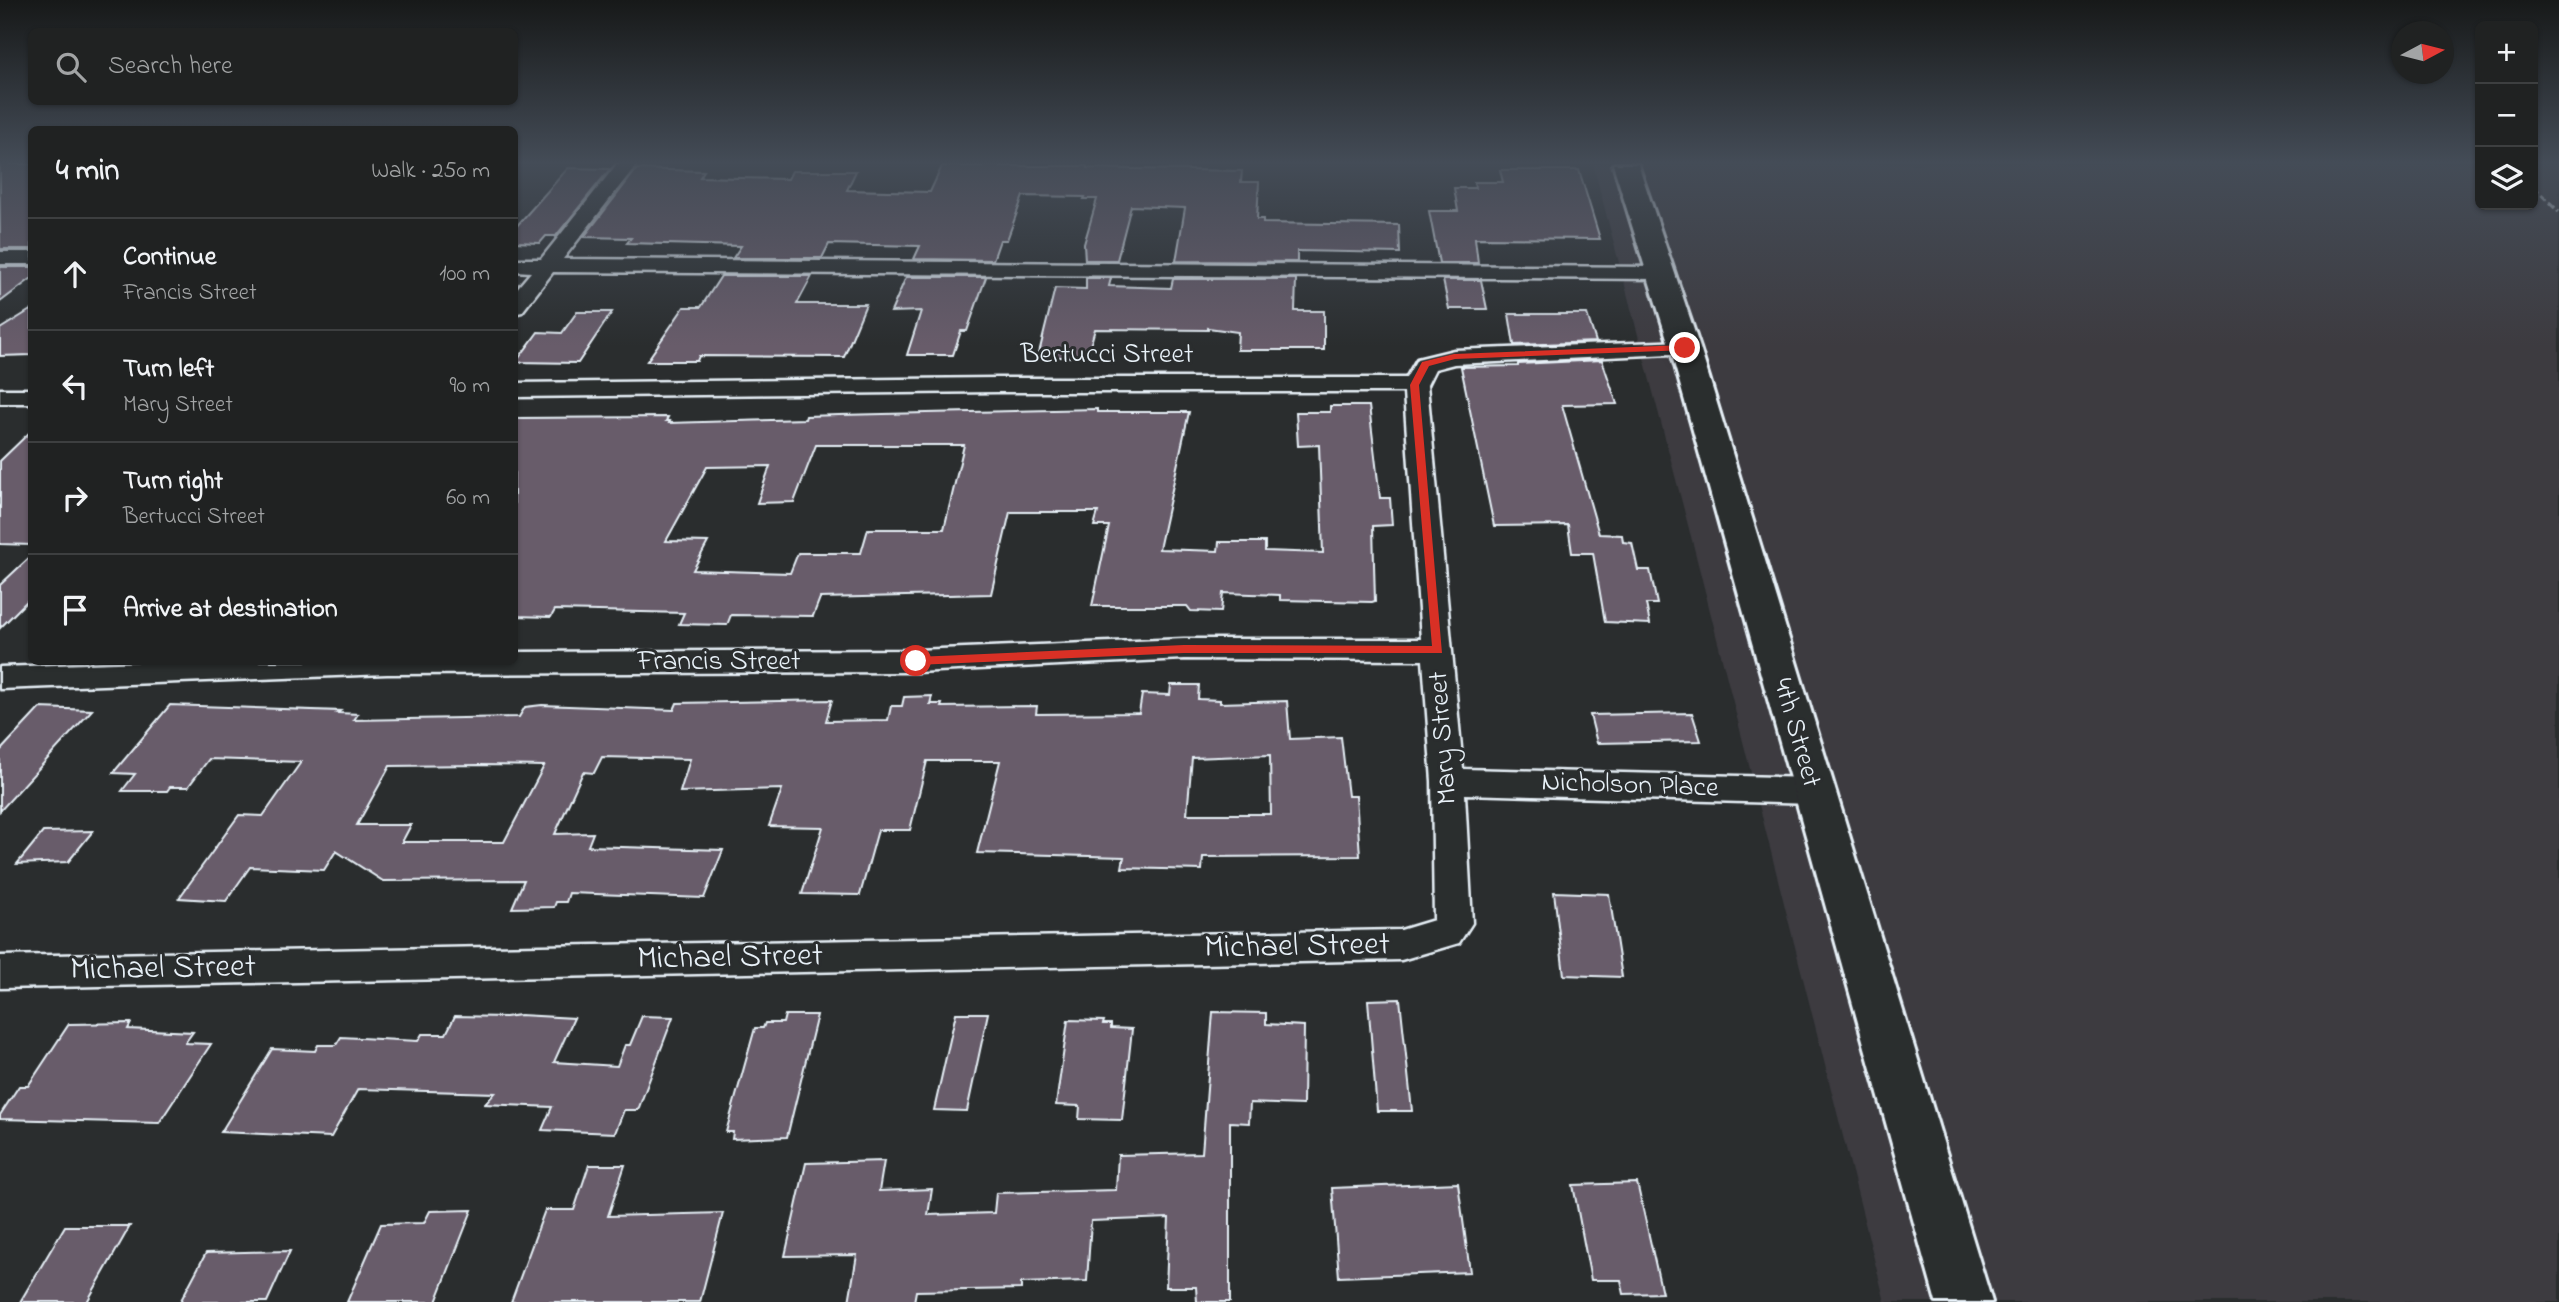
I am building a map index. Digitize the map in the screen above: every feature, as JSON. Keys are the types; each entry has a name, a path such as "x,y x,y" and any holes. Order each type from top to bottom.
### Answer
{"main road":[{"name":"4th Street","path":"1645,225 1685,348 1964,1302"}],"street":[{"path":"518,302 578,225"},
{"path":"0,258 28,258"},
{"path":"518,265 1660,273"},
{"path":"1415,385 1425,364 1454,356 1685,348"},
{"name":"Bertucci Street","path":"518,390 998,384 1415,385"},
{"name":"Mary Street","path":"1415,385 1448,781 1454,923"},
{"path":"0,396 28,396"},
{"name":"Francis Street","path":"518,663 916,661 1184,649 1438,650"},
{"name":"Francis Street","path":"0,678 335,665"},
{"name":"Nicholson Place","path":"1448,781 1813,791"},
{"name":"Michael Street","path":"0,972 1401,945 1446,932 1454,923"}],"shaded area":[{"path":"1609,225 2559,225 2559,1302 1885,1302 1694,548"}],"building":[{"path":"0,225 28,225 28,249 0,249"},
{"path":"518,225 565,225 556,236 546,236 540,243 518,242"},
{"path":"594,225 1013,225 1007,240 1000,240 993,260 914,259 920,246 829,244 822,258 733,258 741,246 627,243 631,238 584,237"},
{"path":"1090,225 1126,225 1117,260 1085,260 1084,244"},
{"path":"1182,225 1399,225 1400,253 1297,251 1297,262 1176,261"},
{"path":"1432,225 1596,225 1600,239 1475,238 1478,263 1439,263"},
{"path":"0,267 28,267 28,281 0,302"},
{"path":"721,276 812,276 797,304 866,304 844,357 699,356 697,361 647,361 684,307 701,307"},
{"path":"906,277 986,277 967,331 961,331 953,355 907,355 921,311 891,312"},
{"path":"1086,278 1111,278 1109,286 1171,288 1173,279 1296,279 1295,311 1324,311 1324,350 1237,350 1238,332 1208,328 1095,329 1087,357 1038,357 1055,288 1086,289"},
{"path":"1443,280 1481,280 1487,309 1449,309"},
{"path":"28,312 28,355 0,356 0,329"},
{"path":"577,312 612,312 578,363 518,362 538,332 562,333"},
{"path":"1509,314 1587,314 1596,342 1514,345"},
{"path":"1602,360 1617,404 1562,405 1599,534 1622,535 1623,542 1632,543 1638,570 1650,570 1657,604 1646,604 1650,624 1605,622 1593,553 1572,553 1568,525 1494,526 1461,367"},
{"path":"1330,406 1369,406 1380,498 1390,498 1392,525 1373,526 1375,601 1280,600 1280,595 1223,593 1221,612 1191,611 1187,606 1092,606 1109,526 1094,526 1098,512 1010,512 991,594 820,598 813,616 731,615 727,625 679,624 684,613 555,610 551,617 518,616 518,418 668,417 666,421 670,421 669,423 805,419 806,416 1097,409 1097,412 1189,412 1159,549 1218,551 1219,542 1265,542 1265,551 1323,553 1319,445 1298,446 1296,412 1330,412","holes":["816,445 964,445 944,529 868,529 861,553 798,553 790,573 693,570 708,542 666,541 707,467 770,466 757,503 794,502"]},
{"path":"28,434 28,545 0,544 0,461"},
{"path":"28,559 28,600 0,628 0,585"},
{"path":"1171,685 1199,685 1198,699 1220,700 1220,703 1287,701 1290,739 1341,737 1348,796 1356,796 1360,856 1203,857 1202,870 1122,868 1124,857 977,853 1000,761 927,761 910,830 878,830 860,895 802,894 823,827 769,826 782,789 680,792 690,759 602,757 594,773 583,772 555,834 593,833 588,846 723,850 704,898 569,893 566,902 556,902 554,907 512,908 524,880 383,881 336,851 324,870 250,867 226,901 179,898 239,815 263,816 301,762 209,759 188,787 170,787 167,791 122,791 135,774 113,773 170,705 340,711 337,713 358,714 354,720 519,717 525,707 542,705 674,710 677,703 832,700 826,721 888,720 891,706 902,706 904,697 932,696 930,704 942,704 941,707 1037,706 1036,714 1139,713 1142,694 1170,695","holes":["1270,755 1271,814 1187,814 1192,758","390,766 544,766 504,842 402,842 411,825 357,825"]},
{"path":"40,708 92,710 0,811 0,751"},
{"path":"1692,713 1701,741 1597,743 1590,715"},
{"path":"93,831 68,862 17,864 43,832"},
{"path":"1554,892 1609,894 1622,977 1564,975"},
{"path":"1400,999 1412,1111 1377,1111 1368,1000"},
{"path":"1213,1012 1266,1013 1266,1024 1304,1026 1303,1105 1250,1103 1249,1123 1230,1122 1230,1302 1197,1302 1196,1287 1166,1287 1169,1218 1091,1221 1087,1281 1021,1283 1021,1289 916,1291 914,1302 849,1302 857,1255 785,1256 806,1163 884,1161 879,1191 932,1189 928,1215 994,1213 996,1193 1116,1190 1118,1155 1202,1153"},
{"path":"956,1013 988,1013 967,1111 934,1110"},
{"path":"785,1015 817,1015 787,1137 732,1139 733,1132 726,1132 755,1028 763,1028 765,1023 783,1023"},
{"path":"455,1016 574,1018 554,1062 617,1066 625,1045 630,1045 642,1016 673,1017 638,1110 624,1110 615,1133 542,1130 552,1107 485,1104 495,1093 358,1089 331,1137 221,1132 272,1049 315,1051 318,1045 336,1045 341,1037 418,1041 422,1034 446,1034"},
{"path":"1068,1020 1104,1021 1103,1024 1111,1024 1111,1028 1132,1029 1122,1120 1079,1119 1080,1106 1056,1105"},
{"path":"131,1023 128,1029 193,1032 185,1043 211,1044 159,1123 0,1119 19,1086 28,1086 69,1024"},
{"path":"589,1165 625,1165 608,1216 723,1213 700,1302 511,1302 545,1210 574,1210"},
{"path":"1458,1183 1470,1272 1339,1277 1332,1188"},
{"path":"1637,1183 1662,1293 1624,1294 1621,1280 1591,1280 1573,1185"},
{"path":"472,1210 436,1302 347,1302 381,1224 424,1223 430,1211"},
{"path":"65,1226 130,1226 87,1302 20,1302"},
{"path":"290,1251 267,1302 180,1302 206,1253"}],"route":[{"path":"916,661 1184,649 1438,650 1415,385 1425,364 1454,356 1685,348"}]}
